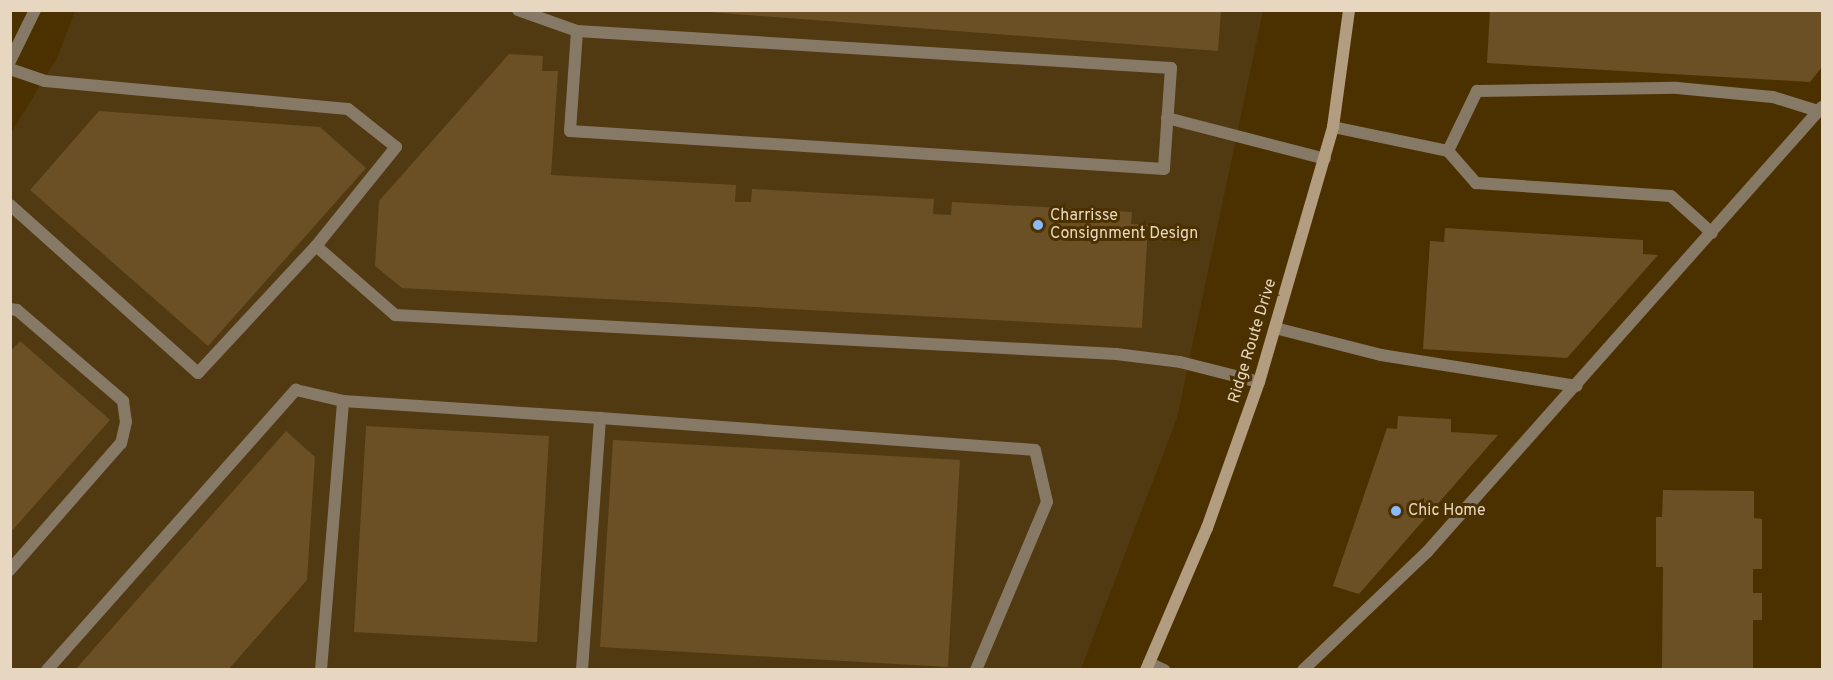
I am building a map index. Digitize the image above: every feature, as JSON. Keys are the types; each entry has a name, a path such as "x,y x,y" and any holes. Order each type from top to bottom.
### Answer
{"main road":[{"name":"Ridge Route Drive","path":"1148,666 1207,528 1259,382 1333,127 1349,10"}],"street":[{"path":"10,61 35,10"},
{"path":"518,10 577,31 1171,68 1164,169 570,131 577,31"},
{"path":"10,69 45,81 348,109 396,147 316,246 198,373 10,205"},
{"path":"1303,669 1427,552 1577,386 1820,109 1773,97 1677,88 1476,91 1448,151"},
{"path":"1167,118 1324,159"},
{"path":"1333,127 1448,151 1476,183 1671,196 1712,233"},
{"path":"316,246 395,315 1116,354 1180,362 1259,382"},
{"path":"10,309 17,310 123,401 126,422 121,443 10,570"},
{"path":"1275,328 1381,355 1577,386"},
{"path":"47,669 296,390 343,401 1035,450 1047,502 976,669"},
{"path":"321,669 343,401"},
{"path":"582,669 600,418"},
{"path":"1148,666 1164,669"}],"shaded area":[{"path":"75,11 1263,11 1177,418 1081,669 11,670 11,133 57,58"}],"building":[{"path":"682,10 1221,10 1218,51"},
{"path":"1490,10 1822,10 1822,67 1810,82 1487,63"},
{"path":"509,54 543,56 542,71 558,71 551,175 736,185 735,202 751,202 752,189 934,199 933,214 951,215 952,202 1132,212 1131,224 1148,225 1142,328 402,288 375,266 379,201"},
{"path":"99,111 320,127 366,168 208,346 30,190"},
{"path":"1445,228 1643,240 1643,254 1658,255 1567,358 1423,349 1430,241 1444,242"},
{"path":"20,341 110,420 10,533 10,352"},
{"name":"Chic Home","path":"1398,416 1451,419 1451,432 1498,435 1359,594 1333,586 1387,428 1397,429"},
{"path":"366,426 549,436 537,642 354,632"},
{"path":"286,431 315,457 307,580 228,670 75,670"},
{"path":"613,440 960,460 948,667 600,647"},
{"path":"1663,490 1754,491 1754,518 1762,519 1762,569 1753,569 1753,593 1762,593 1762,620 1753,620 1753,670 1662,670 1663,567 1656,567 1656,517 1662,517"}],"place":[{"name":"Charrisse Consignment Design","path":"1038,225"},
{"name":"Chic Home","path":"1396,511"}]}
